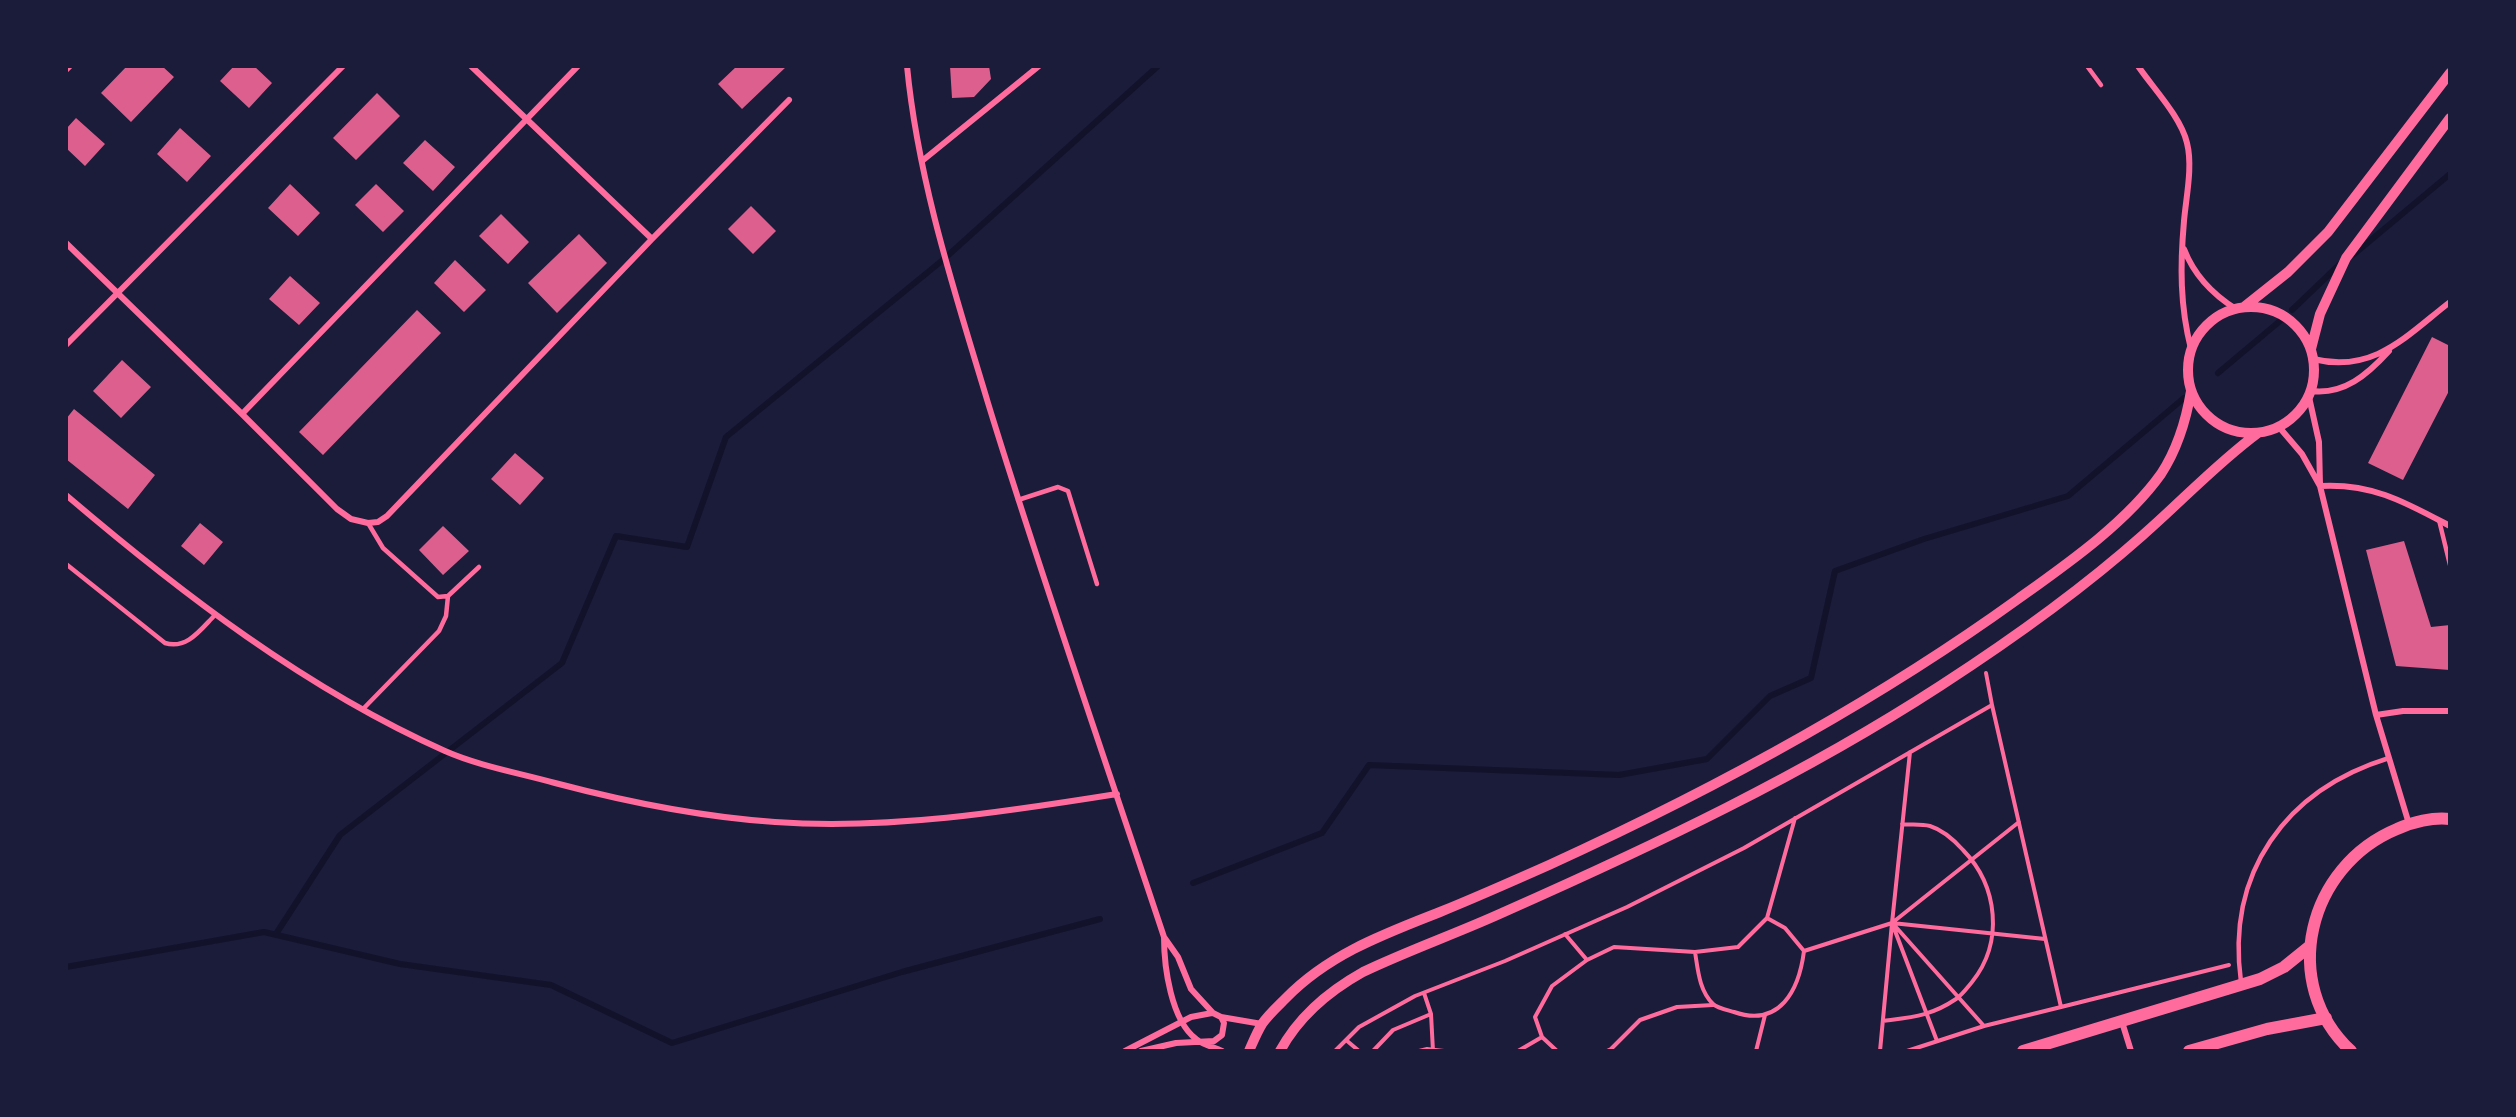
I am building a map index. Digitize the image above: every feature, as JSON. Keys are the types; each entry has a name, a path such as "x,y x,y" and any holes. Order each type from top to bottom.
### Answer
{"main road":[{"path":"2351,1051 2326,1018 2316,995 2311,971 2310,946 2316,913 2330,883 2352,857 2378,837 2409,824 2450,819"},
{"path":"2023,1051 2260,979 2284,967 2310,946"},
{"path":"2189,1051 2226,1046 2288,1024 2326,1018"}],"street":[{"path":"66,70 70,66"},
{"path":"66,345 343,66"},
{"path":"471,66 652,238"},
{"path":"242,414 578,66"},
{"path":"907,66 914,126 944,259 1018,500 1164,937 1166,971 1181,1022 1200,1042 1222,1051"},
{"path":"922,161 1039,66"},
{"path":"2138,66 2180,125 2188,145 2189,167 2182,246 2181,298 2191,349"},
{"path":"1249,1051 1262,1024 1299,984 1340,955 1579,851 1756,764 1845,713 1998,613 2078,554 2113,524 2161,474 2184,426 2191,391 2188,363 2196,338 2208,323 2224,313 2240,308 2288,272 2328,232 2450,73"},
{"path":"66,243 337,510 351,519 368,523 378,522 387,516 652,238 789,100"},
{"path":"2191,391 2203,412 2222,427 2245,433 2258,433 2279,427 2296,414 2310,394 2313,381 2312,354 2320,314 2346,258 2450,118"},
{"path":"2182,246 2203,283 2224,301 2240,308 2265,309 2284,317 2304,336 2312,354 2343,364 2370,358 2393,346 2450,302"},
{"path":"2310,394 2331,392 2352,384 2379,363 2393,346"},
{"path":"2310,394 2319,442 2319,486 2376,715 2409,824"},
{"path":"2279,427 2302,454 2319,486"},
{"path":"1280,1051 1312,1008 1354,977 1595,872 1689,826 1875,726 1983,657 2094,576 2145,534 2218,464 2258,433"},
{"path":"2319,486 2337,485 2372,489 2404,502 2450,526"},
{"path":"66,495 215,615 253,642 364,708 447,752 490,766 609,797 719,817 832,824 888,822 991,813 1117,794"},
{"path":"2376,715 2403,711 2450,711"},
{"path":"1164,937 1178,957 1191,989 1213,1013 1221,1017 1262,1024"},
{"path":"1125,1051 1181,1022 1213,1013"},
{"path":"1141,1051 1176,1043 1214,1041 1219,1038 1224,1023 1221,1017"},
{"path":"2122,1022 2131,1051"}],"lane":[{"path":"2087,66 2101,85"},
{"path":"1018,500 1058,487 1068,491 1096,584"},
{"path":"2439,520 2450,565"},
{"path":"368,523 383,548 433,595 448,596"},
{"path":"66,564 165,643 176,645 187,642 215,615"},
{"path":"364,708 439,631 446,616 448,596 479,567"},
{"path":"2241,985 2238,962 2240,916 2245,894 2258,862 2276,833 2307,799 2326,786 2356,770 2389,758"}],"path":[{"path":"1983,657 2061,1007"},
{"path":"1335,1051 1359,1026 1424,993 1506,961 1648,896 1744,848 1992,705"},
{"path":"1881,1051 1910,752"},
{"path":"1557,1051 1542,1037 1534,1017 1552,986 1587,960 1614,947 1695,952 1737,946 1767,918 1795,818"},
{"path":"1804,951 1892,923 2019,822"},
{"path":"1883,1021 1927,1015 1959,998 1983,968 1992,933 1992,905 1986,882 1972,859 1952,838 1930,826 1902,824"},
{"path":"1610,1050 1640,1020 1677,1007 1714,1005 1745,1016 1765,1015 1787,1001 1801,976 1804,951 1785,928 1767,918"},
{"path":"1892,923 2045,939"},
{"path":"1892,923 1984,1026"},
{"path":"1892,923 1937,1041"},
{"path":"1565,934 1587,960"},
{"path":"1695,952 1701,986 1714,1005"},
{"path":"1907,1051 1984,1026 2238,962"},
{"path":"1424,993 1431,1014 1433,1050"},
{"path":"1373,1051 1393,1030 1431,1014"},
{"path":"1756,1051 1765,1015"},
{"path":"1518,1051 1542,1037"},
{"path":"1346,1040 1359,1051"},
{"path":"1419,1051 1444,1051"}],"building":[{"path":"127,66 162,66 174,77 131,122 101,93"},
{"path":"234,66 254,66 272,83 249,108 220,81"},
{"path":"737,66 787,66 742,109 718,84"},
{"path":"950,66 989,66 991,79 974,97 952,98"},
{"path":"377,93 400,116 356,160 333,138"},
{"path":"76,118 105,144 85,166 66,148 66,129"},
{"path":"180,128 211,156 187,182 157,154"},
{"path":"425,140 455,167 433,191 403,163"},
{"path":"290,184 320,213 298,236 268,208"},
{"path":"376,184 404,211 383,232 355,205"},
{"path":"751,206 776,231 753,254 728,229"},
{"path":"501,214 529,242 508,264 479,236"},
{"path":"579,234 607,263 557,313 528,283"},
{"path":"455,260 486,290 464,312 434,283"},
{"path":"290,276 320,303 299,325 269,299"},
{"path":"417,310 441,333 323,455 299,432"},
{"path":"2432,337 2450,346 2450,389 2403,480 2368,463"},
{"path":"122,360 151,387 121,418 93,391"},
{"path":"74,409 155,475 128,509 66,459 66,419"},
{"path":"515,453 544,478 520,505 491,479"},
{"path":"200,523 223,542 204,565 181,546"},
{"path":"443,526 469,551 443,575 419,550"},
{"path":"2404,541 2431,627 2450,625 2450,670 2396,666 2366,550"}],"waterway":[{"path":"276,934 340,835 562,663 616,536 687,547 726,437 944,259 1158,66"},
{"path":"2353,255 2450,174"},
{"path":"2292,310 2340,264"},
{"path":"2218,373 2280,321"},
{"path":"1193,883 1322,833 1369,765 1619,775 1707,759 1770,696 1811,678 1835,571 1924,539 2068,496 2184,398"},
{"path":"66,967 264,932 400,964 551,985 672,1043 902,972 1100,919"}]}
